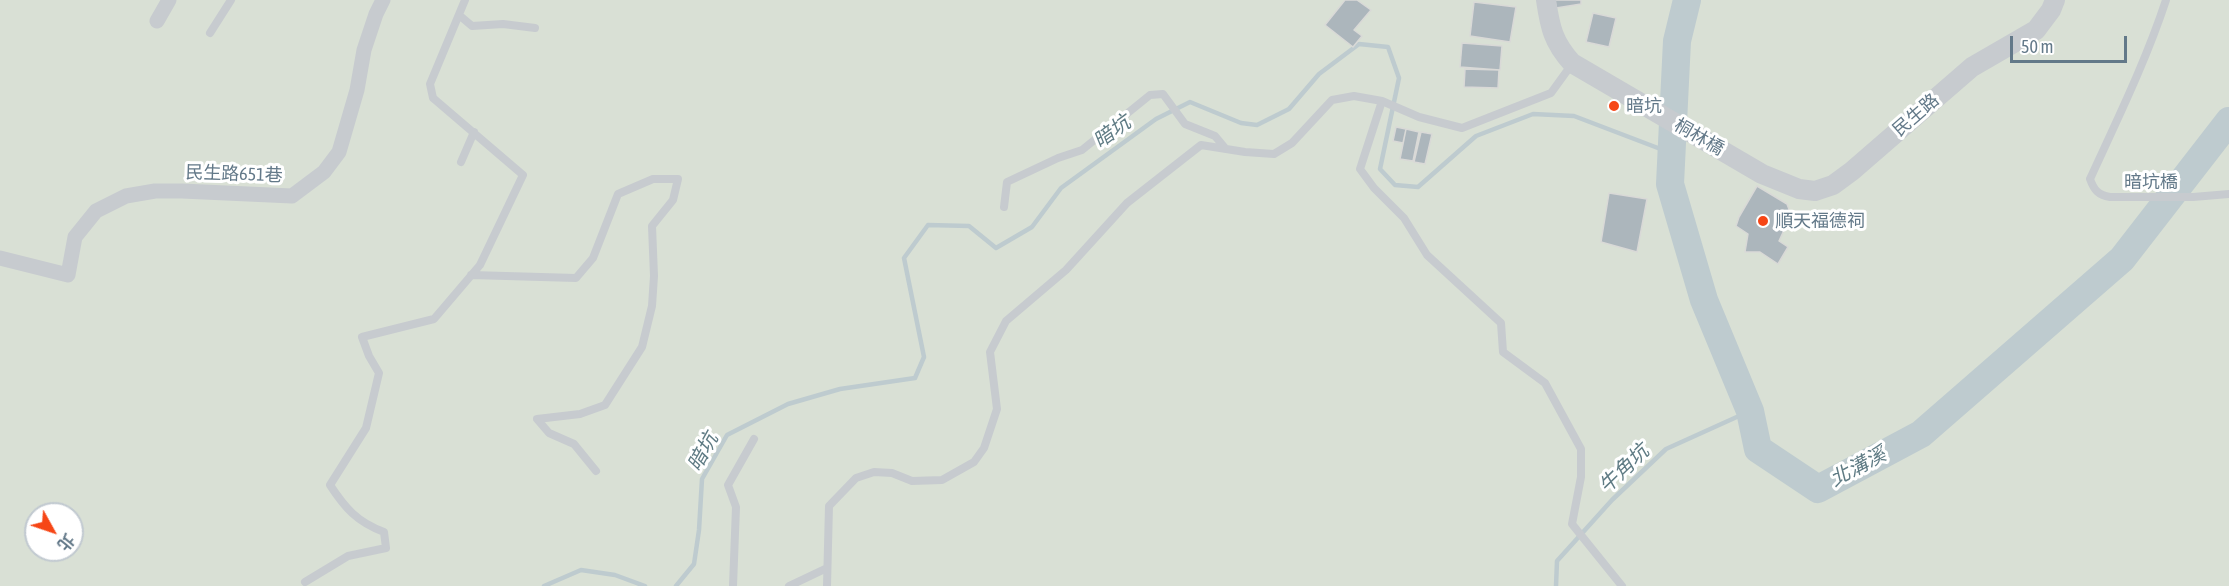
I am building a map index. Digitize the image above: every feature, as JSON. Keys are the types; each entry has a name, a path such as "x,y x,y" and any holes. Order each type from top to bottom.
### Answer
{"street":[{"path":"157,21 169,0"},
{"name":"民生路651巷","path":"0,258 68,275 75,237 96,211 126,196 182,191 292,196 324,172 339,152 357,90 364,50 383,0"},
{"path":"1546,0 1551,30 1561,51 1572,63"},
{"name":"民生路","path":"1762,174 1799,189 1815,191 1833,185 1972,68 2036,30 2051,10 2055,0"},
{"name":"桐林橋","path":"1572,63 1762,174"}],"lane":[{"path":"210,33 231,0"},
{"path":"305,582 348,556 386,548 384,532 366,526 345,508 330,485 366,428 380,373 369,356 362,337 434,319 480,265 523,174 433,98 430,84 465,0"},
{"name":"暗坑橋","path":"2166,0 2123,108 2090,179 2094,190 2103,196 2110,197 2193,197 2229,194"},
{"path":"459,15 472,26 503,24 535,28"},
{"path":"826,586 829,507 856,478 874,472 892,473 912,481 942,480 974,462 984,448 997,409 990,352 1006,321 1066,270 1126,203 1201,146 1274,154 1292,143 1332,100 1354,96 1382,101 1419,117 1462,128 1551,93 1572,63"},
{"path":"1004,207 1007,182 1058,158 1082,150 1149,95 1163,94 1185,124 1215,135 1225,148"},
{"path":"1382,101 1360,169 1374,188 1404,218 1427,255 1501,323 1503,352 1545,383 1581,449 1581,477 1572,524 1622,586"},
{"path":"461,162 474,132"},
{"path":"471,275 576,278 593,258 618,194 653,179 678,179 672,200 652,226 654,276 652,306 642,347 605,405 580,414 537,418 549,433 574,444 596,471"},
{"path":"734,586 736,507 728,485 754,439"},
{"path":"789,586 827,568"}],"shaded area":[{"path":"0,0 2229,0 2229,586 0,586"}],"building":[{"path":"1345,0 1357,0 1371,10 1354,30 1362,36 1353,47 1325,25"},
{"path":"1555,0 1581,0 1581,4 1556,8"},
{"path":"1474,2 1516,7 1510,42 1470,36"},
{"path":"1593,13 1616,18 1609,47 1586,42"},
{"path":"1462,43 1502,46 1500,70 1460,67"},
{"path":"1465,69 1499,70 1498,88 1464,87"},
{"path":"1396,127 1406,129 1403,143 1393,141"},
{"path":"1406,129 1419,132 1413,161 1400,159"},
{"path":"1421,132 1432,134 1425,164 1414,162"},
{"name":"順天福德祠","path":"1757,186 1787,204 1791,215 1779,241 1788,247 1778,264 1760,252 1745,252 1748,234 1736,226"},
{"path":"1609,193 1647,199 1637,252 1601,242"}],"waterway":[{"name":"北溝溪","path":"1687,0 1677,41 1670,184 1704,300 1750,411 1758,449 1818,489 1921,434 2122,259 2229,121"},
{"name":"暗坑","path":"676,586 694,564 702,479 727,435 788,404 840,389 915,378 924,357 904,258 928,225 969,226 996,248 1032,227 1061,188 1156,119 1190,102 1241,123 1257,125 1289,109 1319,74 1359,44 1388,47 1399,78 1380,169 1395,185 1418,187 1476,136 1533,114 1574,116 1671,153"},
{"name":"牛角坑","path":"1556,586 1557,561 1612,500 1666,449 1750,411"},
{"name":"暗坑","path":"544,586 581,570 615,575 645,586"}],"place":[{"name":"暗坑","path":"1614,106"},
{"name":"順天福德祠","path":"1763,221"}]}
